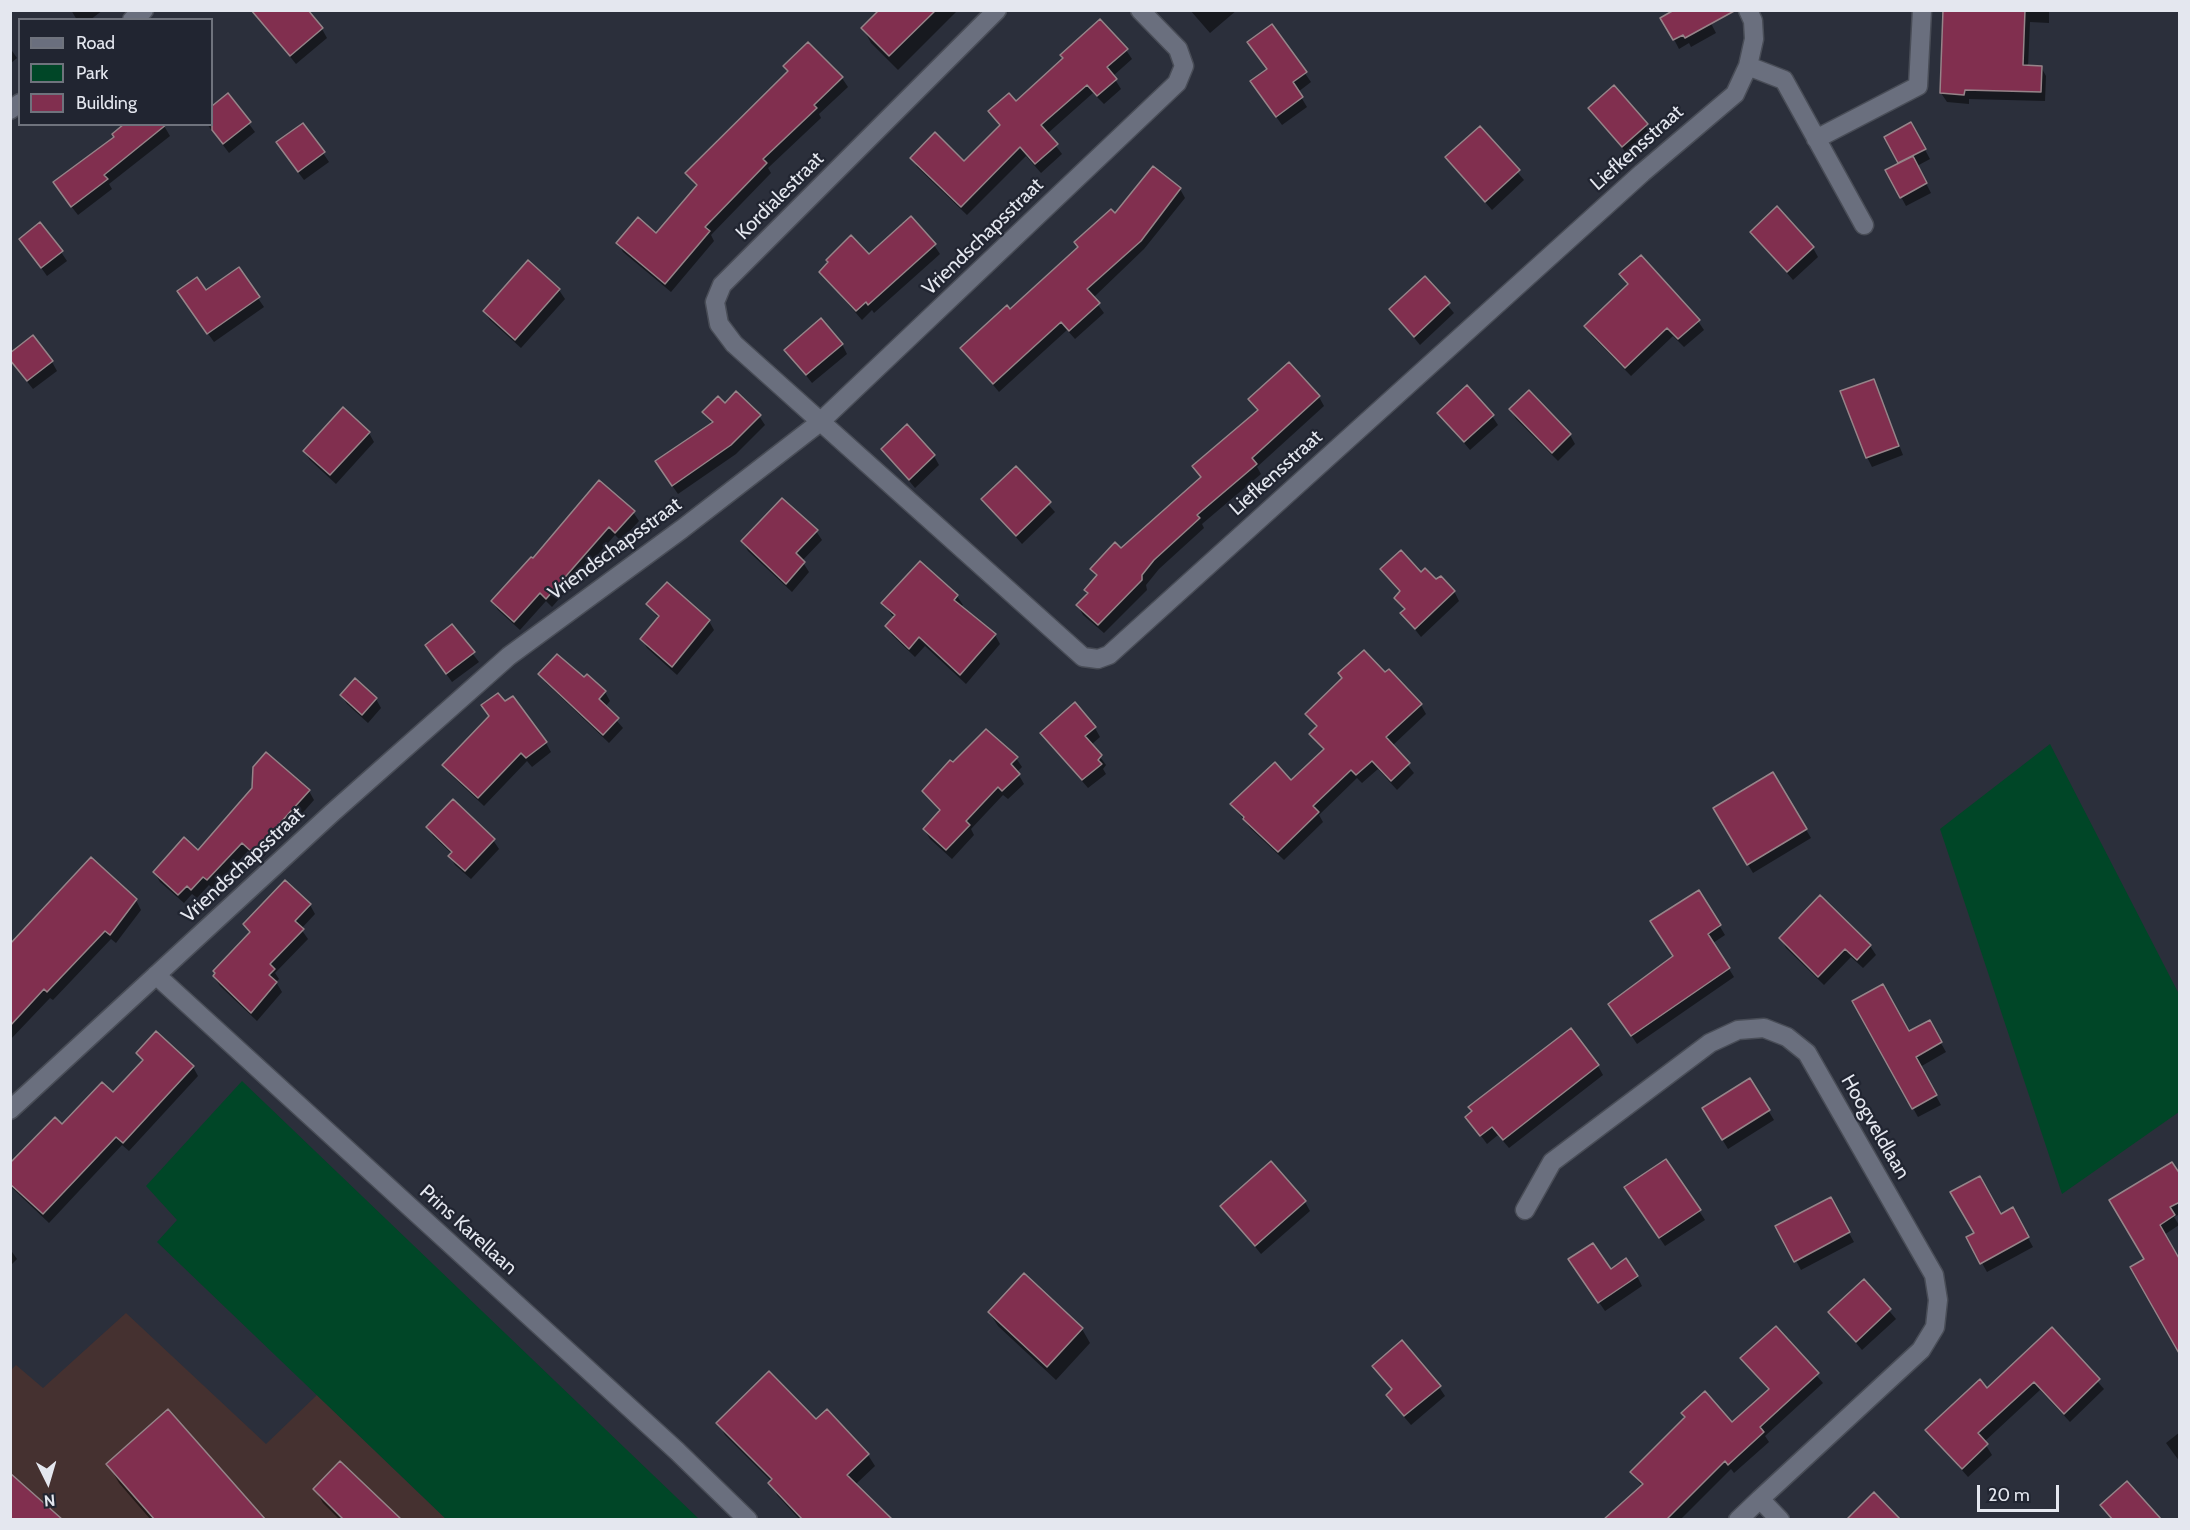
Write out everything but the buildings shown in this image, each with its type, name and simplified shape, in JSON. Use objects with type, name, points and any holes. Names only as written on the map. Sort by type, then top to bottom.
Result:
[{"type":"street","name":"Kordialestraat","points":[[819,423],[734,344],[719,324],[715,302],[722,285],[997,10]]},
{"type":"street","name":"Vriendschapsstraat","points":[[10,1110],[332,813],[509,656],[682,529],[819,423],[1177,83],[1184,66],[1178,48],[1140,10]]},
{"type":"street","name":"Liefkensstraat","points":[[819,423],[1083,657],[1098,659],[1109,655],[1642,172],[1735,94],[1748,66],[1754,39],[1753,21],[1748,10]]},
{"type":"street","points":[[1816,139],[1918,86],[1922,10]]},
{"type":"street","points":[[1748,66],[1784,80],[1864,225]]},
{"type":"street","name":"Prins Karellaan","points":[[156,975],[677,1451],[748,1520]]},
{"type":"street","name":"Hoogveldlaan","points":[[1525,1210],[1552,1162],[1710,1042],[1738,1030],[1764,1028],[1787,1037],[1807,1053],[1934,1275],[1938,1300],[1935,1327],[1921,1350],[1738,1520]]},
{"type":"street","points":[[1760,1499],[1780,1520]]},
{"type":"shaded area","points":[[126,1313],[266,1444],[317,1395],[446,1519],[11,1520],[11,1370],[16,1365],[43,1388]]},
{"type":"green space","points":[[2050,744],[2180,996],[2179,1112],[2062,1194],[1940,829]]},
{"type":"green space","points":[[242,1081],[699,1519],[446,1519],[157,1242],[177,1220],[146,1186]]}]
